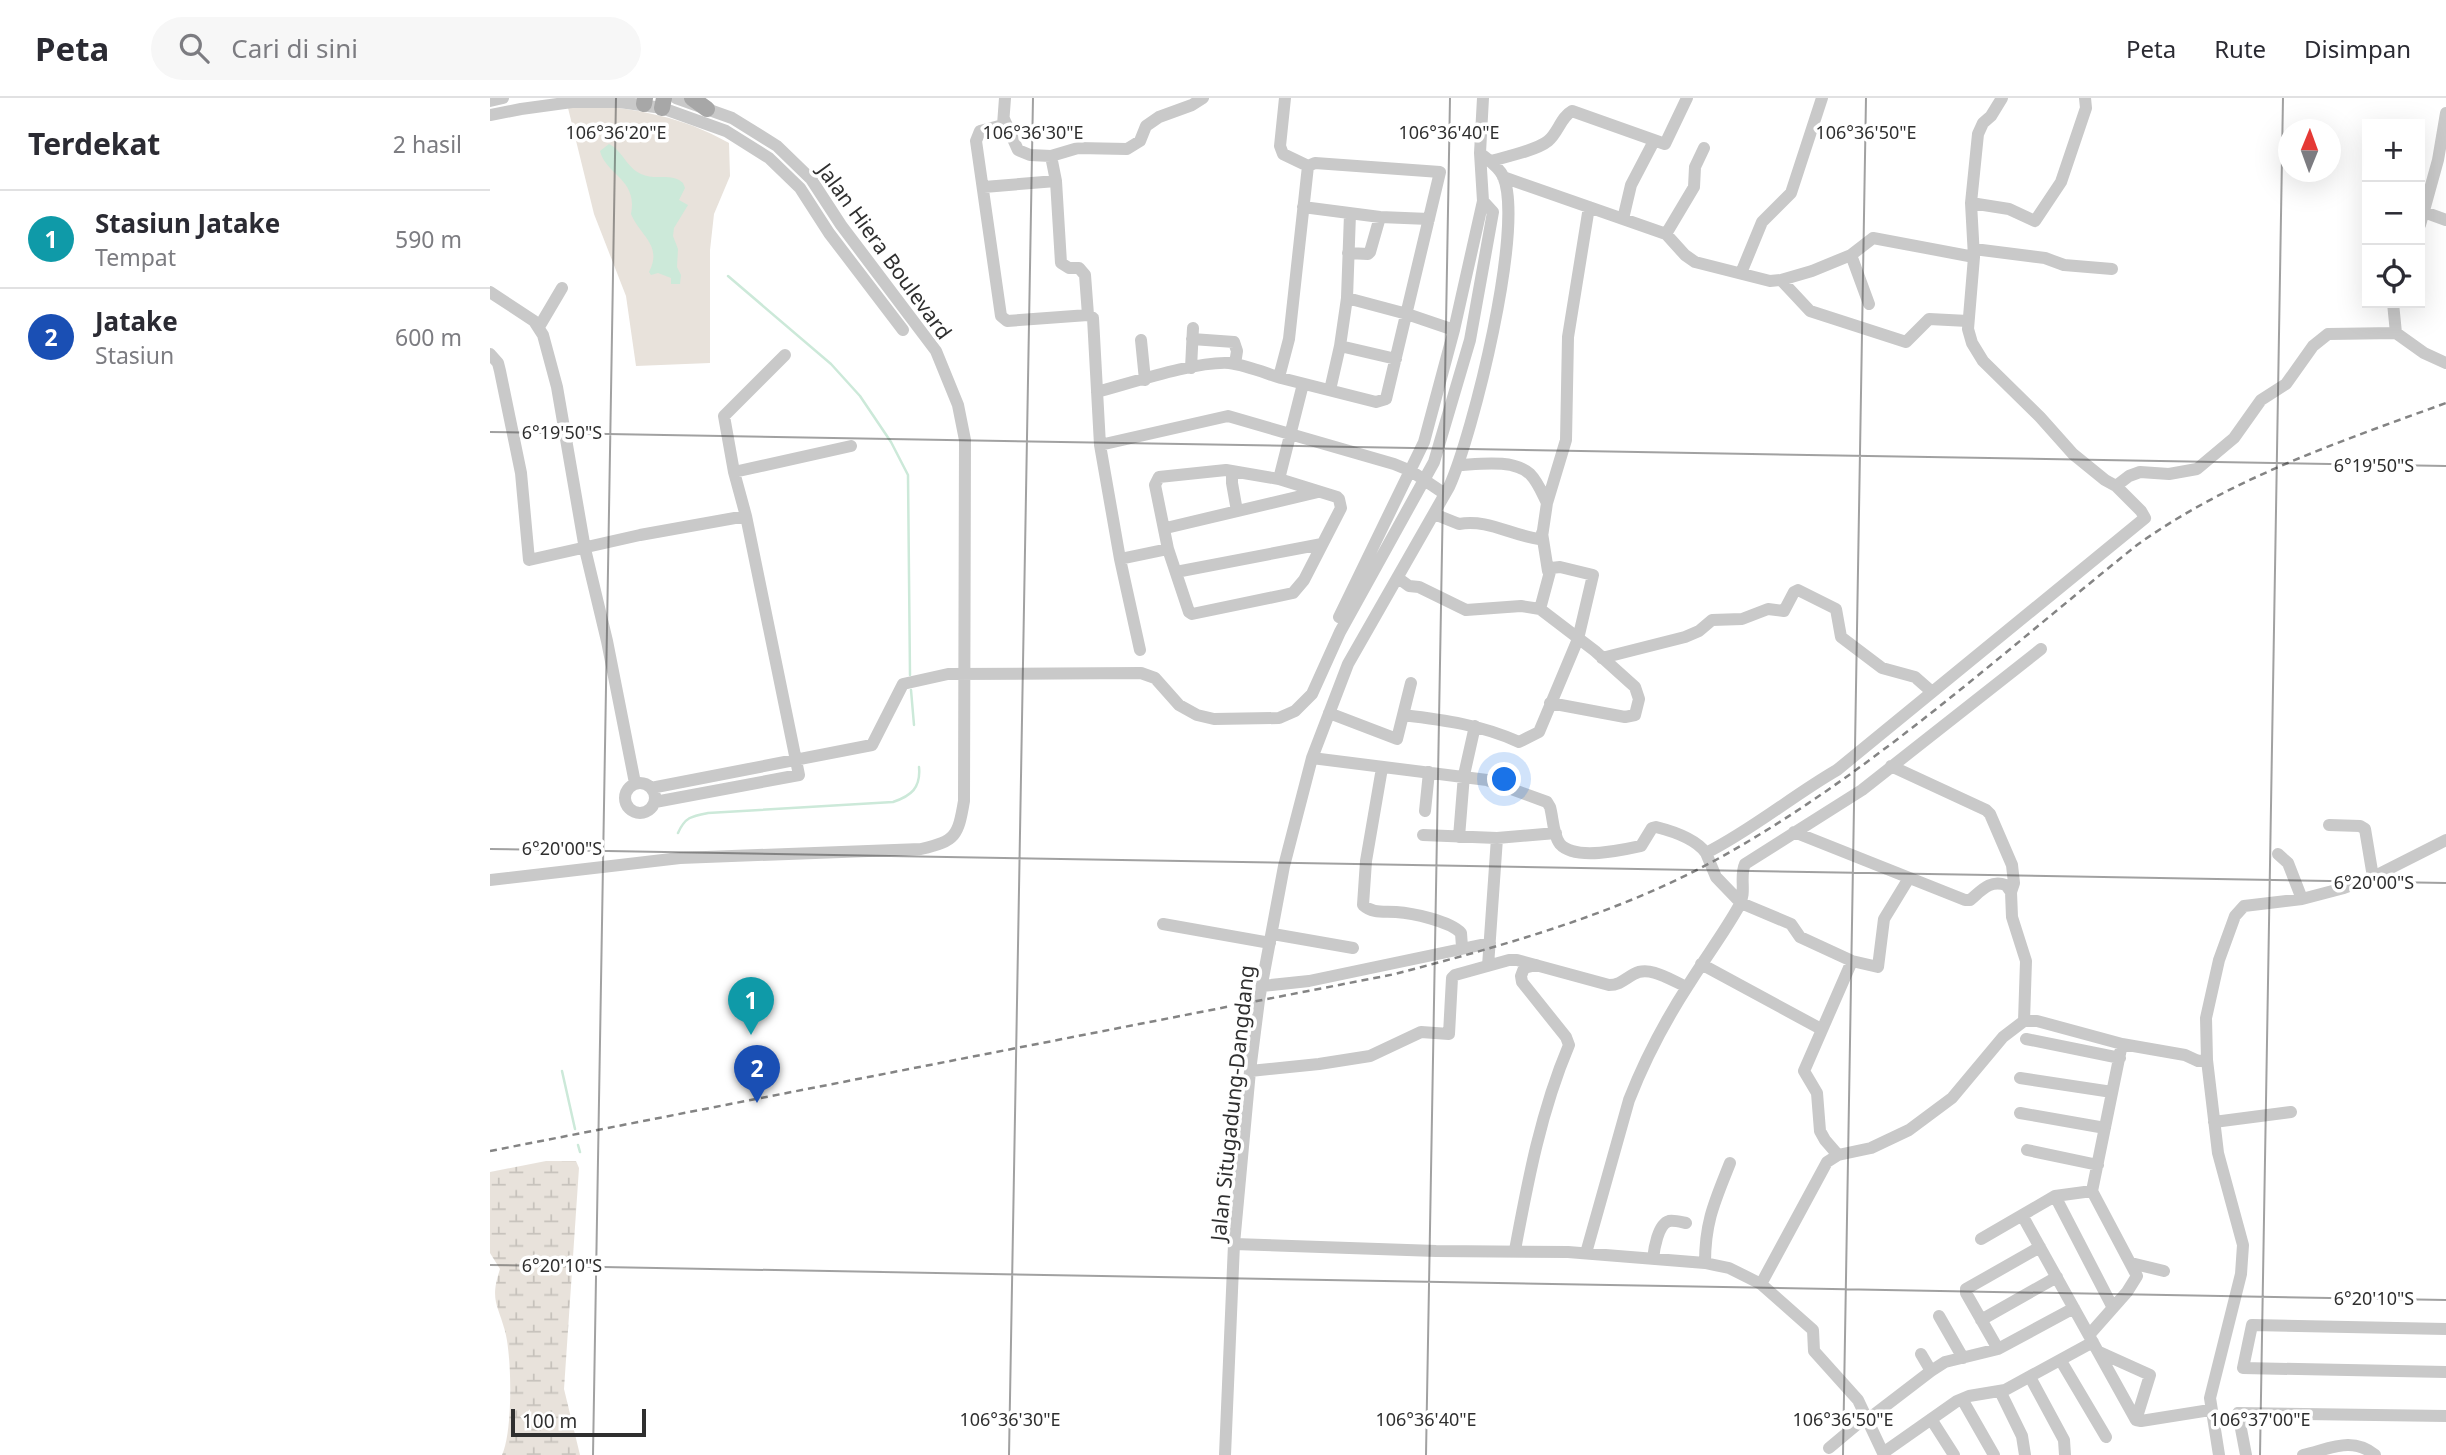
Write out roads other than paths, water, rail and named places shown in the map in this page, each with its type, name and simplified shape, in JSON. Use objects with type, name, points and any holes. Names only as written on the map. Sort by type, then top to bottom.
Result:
[{"type":"main road","points":[[692,98],[707,109]]},
{"type":"street","points":[[490,101],[503,98]]},
{"type":"street","name":"Jalan Hiera Boulevard","points":[[490,880],[680,858],[921,849],[946,843],[957,832],[964,801],[965,440],[958,405],[936,351],[841,225],[811,179],[777,146],[732,118],[676,98]]},
{"type":"street","points":[[1005,98],[1001,127],[980,131],[976,135],[1001,316],[1003,319],[1088,315],[1093,318],[1100,444],[1120,559],[1140,650]]},
{"type":"street","points":[[1004,119],[1018,150],[1030,155],[1051,156],[1078,148],[1127,149],[1140,141],[1146,126],[1159,117],[1192,106],[1203,98]]},
{"type":"street","points":[[1097,392],[1191,368],[1226,363],[1376,402],[1386,399],[1440,172],[1315,163],[1308,166],[1283,154],[1280,146],[1285,98]]},
{"type":"street","points":[[651,788],[872,744],[903,684],[948,674],[1141,673],[1155,678],[1179,705],[1197,715],[1214,719],[1279,718],[1295,711],[1312,694],[1340,632],[1426,481],[1439,449],[1469,340],[1486,208],[1483,98]]},
{"type":"street","points":[[1485,157],[1546,143],[1560,128],[1566,115],[1572,111],[1664,145],[1687,98]]},
{"type":"street","points":[[1741,273],[1762,222],[1791,192],[1822,98]]},
{"type":"street","points":[[1706,853],[1837,770],[2144,518],[2141,511],[2116,486],[2073,454],[1983,361],[1972,343],[1968,329],[1974,253],[1971,203],[1978,131],[2002,98]]},
{"type":"street","points":[[1971,203],[2009,209],[2035,221],[2061,182],[2086,108],[2085,98]]},
{"type":"street","name":"Jalan Hiera Boulevard","points":[[490,115],[572,103],[645,101],[663,103],[726,131],[769,158],[800,188],[829,233],[903,330]]},
{"type":"street","points":[[2425,208],[2438,160],[2446,113]]},
{"type":"street","points":[[1623,219],[1631,186],[1654,141]]},
{"type":"street","points":[[1666,234],[1694,187],[1695,167],[1704,148]]},
{"type":"street","points":[[1051,156],[1061,263],[1069,268],[1079,268],[1085,275],[1088,315]]},
{"type":"street","name":"Jalan Situgadung-Dangdang","points":[[1225,1455],[1234,1244],[1250,1071],[1284,866],[1312,758],[1349,664],[1459,465],[1495,317],[1505,262],[1508,214],[1503,177],[1485,157]]},
{"type":"street","points":[[1279,377],[1289,339],[1308,166]]},
{"type":"street","points":[[1503,177],[1666,234],[1695,262],[1770,281],[1812,271],[1851,255],[1873,238],[1974,253],[2045,258],[2064,265],[2112,269]]},
{"type":"street","points":[[984,187],[1055,181]]},
{"type":"street","points":[[1304,207],[1380,217],[1429,219]]},
{"type":"street","points":[[1434,514],[1459,524],[1482,522],[1541,538],[1547,503],[1566,439],[1568,337],[1588,207]]},
{"type":"street","points":[[1486,208],[1508,214]]},
{"type":"street","points":[[1339,617],[1424,442],[1486,208]]},
{"type":"street","points":[[2425,212],[2446,220]]},
{"type":"street","points":[[1330,390],[1347,298],[1350,214]]},
{"type":"street","points":[[1348,253],[1370,252],[1380,217]]},
{"type":"street","points":[[829,233],[841,225]]},
{"type":"street","points":[[1851,255],[1870,304]]},
{"type":"street","points":[[1781,280],[1810,311],[1906,342],[1929,319],[1968,321]]},
{"type":"street","points":[[540,327],[562,288]]},
{"type":"street","points":[[490,292],[540,327],[557,387],[585,549],[607,641],[635,783]]},
{"type":"street","points":[[1347,298],[1454,330]]},
{"type":"street","points":[[2394,308],[2396,333]]},
{"type":"street","points":[[1191,368],[1193,333],[1234,342],[1237,351],[1235,364]]},
{"type":"street","points":[[2116,486],[2140,472],[2169,474],[2197,469],[2234,438],[2262,400],[2286,384],[2313,346],[2328,334],[2396,333],[2424,353],[2446,363]]},
{"type":"street","points":[[1141,340],[1145,380]]},
{"type":"street","points":[[1340,346],[1396,359]]},
{"type":"street","points":[[490,354],[498,363],[517,452],[529,560],[640,535],[746,516]]},
{"type":"street","points":[[655,802],[799,775],[724,416],[785,355]]},
{"type":"street","points":[[1279,479],[1303,384]]},
{"type":"street","points":[[1100,444],[1219,416],[1237,418],[1394,464],[1411,471],[1445,494]]},
{"type":"street","points":[[734,472],[851,446]]},
{"type":"street","points":[[1459,465],[1492,464],[1528,472],[1536,481],[1547,503]]},
{"type":"street","points":[[1232,471],[1237,511]]},
{"type":"street","points":[[1232,471],[1279,479],[1336,496],[1341,503],[1304,580],[1293,593],[1197,614],[1189,612],[1168,549],[1166,528],[1155,485],[1159,477],[1232,471]]},
{"type":"street","points":[[1166,528],[1318,492]]},
{"type":"street","points":[[1539,609],[1548,571],[1542,533]]},
{"type":"street","points":[[1176,572],[1322,544]]},
{"type":"street","points":[[1120,559],[1168,549]]},
{"type":"street","points":[[1403,715],[1475,726],[1519,742],[1539,732],[1578,639],[1593,575],[1560,567],[1553,567],[1548,571]]},
{"type":"street","points":[[1398,578],[1409,586],[1419,587],[1466,611],[1521,606],[1539,609],[1635,687],[1639,699],[1635,715],[1625,718],[1550,703]]},
{"type":"street","points":[[1602,658],[1685,637],[1717,618],[1742,619],[1768,609],[1784,611],[1794,592],[1798,590],[1836,609],[1841,636],[1882,668],[1915,677],[1933,692]]},
{"type":"street","points":[[1586,1253],[1629,1100],[1649,1051],[1686,987],[1741,903],[1742,869],[1745,863],[1862,790],[2041,649]]},
{"type":"street","points":[[1329,713],[1396,739],[1411,683]]},
{"type":"street","points":[[1459,837],[1464,775],[1475,726]]},
{"type":"street","points":[[1312,758],[1487,780],[1547,802],[1559,843],[1567,849],[1608,854],[1641,846],[1652,828],[1656,827],[1682,836],[1702,847],[1716,877],[1741,903],[1791,924],[1800,937],[1852,961],[1878,967],[1884,919],[1909,878]]},
{"type":"street","points":[[1891,766],[1986,810],[2012,866],[2013,925],[2026,961],[2024,1021]]},
{"type":"street","points":[[1382,768],[1366,861],[1363,905],[1371,911],[1404,913],[1449,925],[1461,933],[1462,947]]},
{"type":"street","points":[[1425,811],[1429,772]]},
{"type":"street","points":[[635,783],[643,783],[655,794],[651,809],[644,813],[636,813],[628,808],[625,800],[625,793],[635,783]]},
{"type":"street","points":[[2329,825],[2360,826],[2365,829],[2373,877]]},
{"type":"street","points":[[1794,832],[1965,900],[1970,900],[1992,883],[2006,886],[2011,892]]},
{"type":"street","points":[[1423,835],[1497,838],[1556,833]]},
{"type":"street","points":[[1488,966],[1497,838]]},
{"type":"street","points":[[2219,1455],[2210,1410],[2212,1381],[2241,1274],[2243,1254],[2241,1231],[2220,1164],[2207,1060],[2206,1018],[2219,960],[2235,916],[2244,906],[2302,899],[2344,888],[2373,877],[2446,840]]},
{"type":"street","points":[[2278,854],[2288,863],[2302,899]]},
{"type":"street","points":[[1163,924],[1353,948]]},
{"type":"street","points":[[1262,986],[1309,981],[1490,943]]},
{"type":"street","points":[[1250,1071],[1370,1056],[1421,1032],[1449,1034],[1452,978],[1514,959],[1613,986],[1634,973],[1650,971],[1686,987]]},
{"type":"street","points":[[1838,1154],[1820,1131],[1818,1093],[1804,1071],[1852,961]]},
{"type":"street","points":[[1701,964],[1821,1029]]},
{"type":"street","points":[[1515,1250],[1544,1114],[1569,1045],[1566,1037],[1522,982],[1524,968],[1536,965]]},
{"type":"street","points":[[1760,1284],[1827,1162],[1838,1154],[1871,1148],[1909,1130],[1952,1098],[1995,1046],[2018,1024],[2037,1021],[2122,1044],[2185,1055],[2196,1061],[2207,1060]]},
{"type":"street","points":[[2026,1039],[2120,1058]]},
{"type":"street","points":[[1234,1244],[1586,1253],[1705,1263],[1729,1268],[1760,1284],[1814,1330],[1814,1351],[1858,1400],[1880,1453],[1962,1399],[2000,1391],[2094,1343],[2113,1308],[2135,1281],[2137,1276],[2131,1262],[2092,1191],[2122,1044]]},
{"type":"street","points":[[2020,1077],[2112,1091]]},
{"type":"street","points":[[2214,1122],[2291,1112]]},
{"type":"street","points":[[2020,1113],[2105,1128]]},
{"type":"street","points":[[2027,1150],[2098,1165]]},
{"type":"street","points":[[1705,1263],[1708,1222],[1730,1163]]},
{"type":"street","points":[[1981,1239],[2055,1196],[2092,1191]]},
{"type":"street","points":[[2055,1196],[2113,1308]]},
{"type":"street","points":[[2022,1215],[2136,1420]]},
{"type":"street","points":[[1653,1259],[1661,1227],[1665,1222],[1671,1220],[1686,1223]]},
{"type":"street","points":[[1998,1349],[1965,1293],[1966,1289],[2040,1247]]},
{"type":"street","points":[[2131,1262],[2164,1271]]},
{"type":"street","points":[[1981,1320],[2057,1277]]},
{"type":"street","points":[[1829,1448],[1945,1362],[1998,1349],[2074,1308]]},
{"type":"street","points":[[1938,1315],[1963,1357]]},
{"type":"street","points":[[2446,1329],[2252,1325],[2243,1368],[2446,1372]]},
{"type":"street","points":[[2094,1343],[2150,1375],[2136,1420]]},
{"type":"street","points":[[1921,1354],[1931,1371]]},
{"type":"street","points":[[2061,1361],[2106,1437]]},
{"type":"street","points":[[2030,1377],[2064,1440],[2064,1455]]},
{"type":"street","points":[[2000,1391],[2022,1436],[2025,1455]]},
{"type":"street","points":[[1962,1399],[1994,1455]]},
{"type":"street","points":[[2136,1420],[2210,1410]]},
{"type":"street","points":[[2246,1455],[2238,1413],[2446,1416]]},
{"type":"street","points":[[1931,1419],[1952,1454]]},
{"type":"street","points":[[2303,1455],[2353,1443],[2363,1446],[2375,1455]]},
{"type":"waterway","points":[[728,276],[831,364],[860,396],[891,442],[908,475],[910,675]]},
{"type":"waterway","points":[[911,690],[914,725]]},
{"type":"waterway","points":[[678,833],[690,818],[708,813],[893,802],[914,790],[919,767]]},
{"type":"waterway","points":[[562,1071],[575,1129]]},
{"type":"waterway","points":[[578,1145],[580,1152]]},
{"type":"railway","points":[[490,1151],[1395,974],[1521,939],[1604,911],[1723,856],[1832,787],[1936,709],[2137,545],[2173,521],[2210,500],[2287,464],[2446,403]]},
{"type":"place","name":"Stasiun Jatake","points":[[751,1035]]},
{"type":"place","name":"Jatake","points":[[757,1103]]}]
